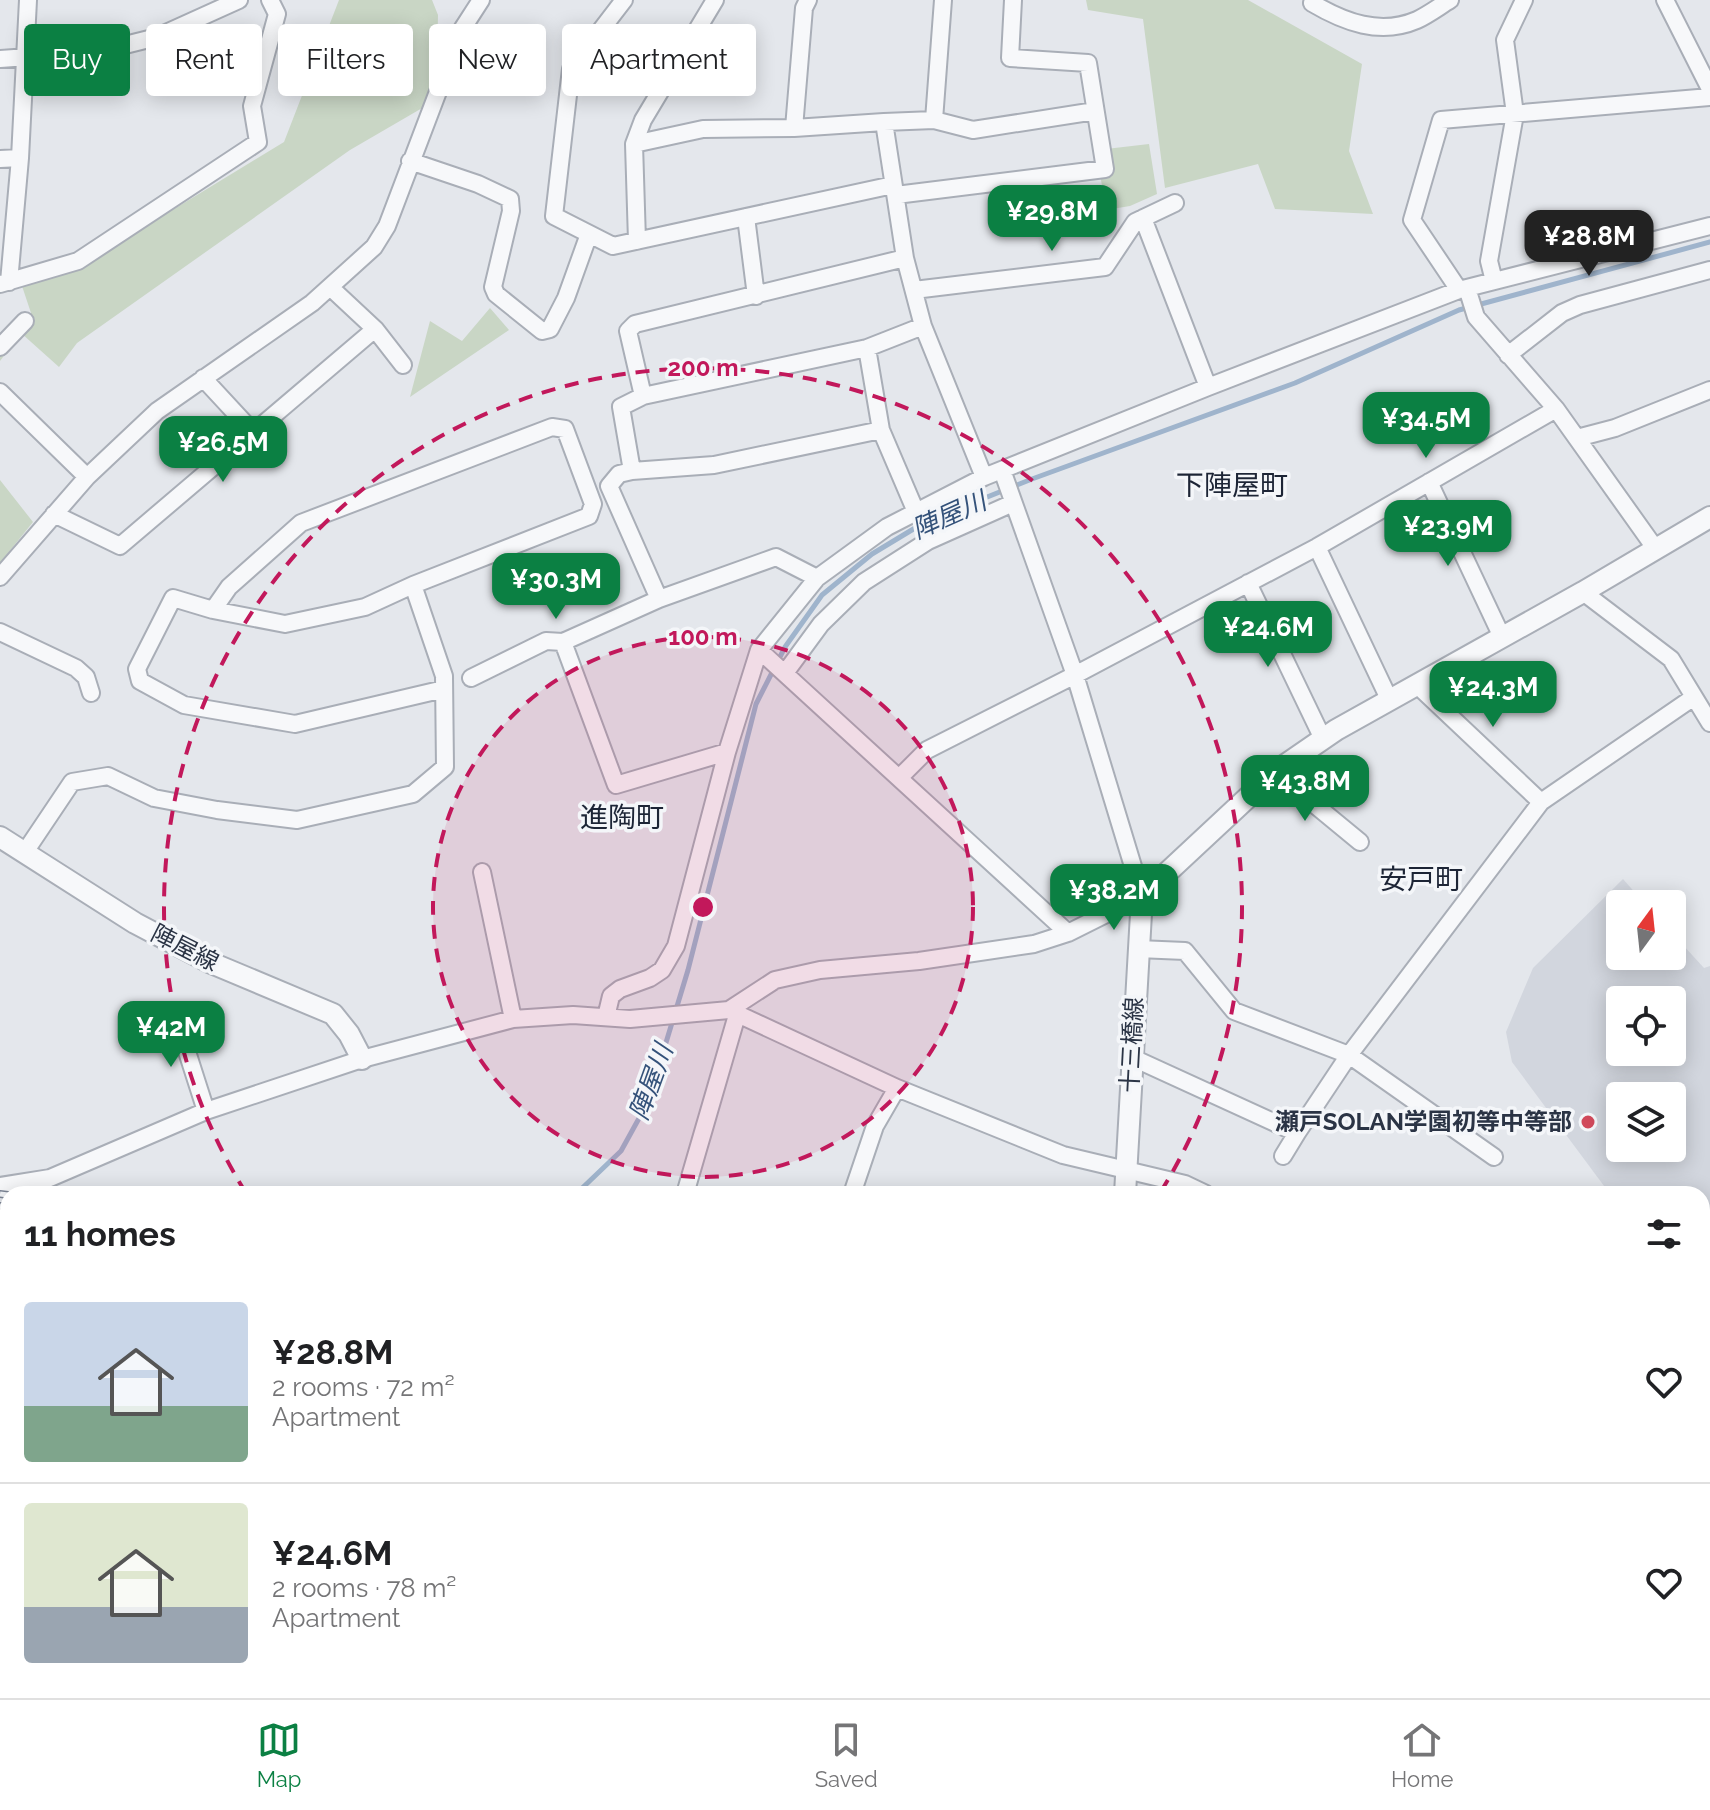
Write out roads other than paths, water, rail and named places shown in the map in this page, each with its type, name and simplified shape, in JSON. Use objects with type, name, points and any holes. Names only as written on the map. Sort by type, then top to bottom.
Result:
[{"type":"street","points":[[26,24],[28,0]]},
{"type":"street","points":[[130,44],[157,37],[239,0]]},
{"type":"street","points":[[0,59],[24,57],[20,158],[8,221],[4,283],[78,261],[258,142],[252,106],[277,14],[270,0]]},
{"type":"street","points":[[0,577],[87,477],[157,411],[312,303],[374,247],[387,226],[461,31],[481,0]]},
{"type":"street","points":[[624,0],[571,69],[554,216],[613,246],[746,217],[895,190],[1105,169],[1088,63],[1010,58],[1013,0]]},
{"type":"street","points":[[637,241],[634,144],[643,120],[715,0]]},
{"type":"street","points":[[794,128],[804,8],[808,0]]},
{"type":"street","points":[[934,120],[943,0]]},
{"type":"street","points":[[1312,3],[1343,21],[1376,27],[1416,21],[1450,0]]},
{"type":"street","points":[[1494,281],[1489,261],[1515,114],[1505,40],[1524,0]]},
{"type":"street","points":[[1665,0],[1710,89]]},
{"type":"street","points":[[1655,548],[1556,409],[1474,313],[1465,291],[1412,220],[1441,120],[1710,97]]},
{"type":"street","points":[[634,144],[703,129],[794,128],[934,120],[973,130],[1095,111]]},
{"type":"street","points":[[884,122],[905,258],[923,326],[984,477]]},
{"type":"street","points":[[0,159],[20,158]]},
{"type":"street","points":[[410,161],[478,184],[510,199],[511,211],[493,287],[496,294],[542,331],[550,329],[566,298],[589,234]]},
{"type":"street","points":[[914,290],[1105,267],[1135,222],[1175,203]]},
{"type":"street","points":[[746,217],[756,296]]},
{"type":"street","points":[[1143,218],[1208,387]]},
{"type":"street","points":[[606,1017],[611,996],[662,970],[676,946],[727,752],[762,653],[817,578],[887,527],[984,477],[1004,475],[1208,387],[1465,291],[1710,226]]},
{"type":"street","points":[[643,396],[628,331],[635,324],[905,258]]},
{"type":"street","points":[[1508,355],[1562,313],[1580,305],[1710,270]]},
{"type":"street","points":[[330,287],[375,329],[403,365]]},
{"type":"street","points":[[0,347],[25,321]]},
{"type":"street","points":[[632,471],[621,407],[643,396],[867,348],[923,326]]},
{"type":"street","points":[[54,514],[120,546],[375,329]]},
{"type":"street","points":[[867,348],[881,430],[916,512]]},
{"type":"street","points":[[203,378],[253,432]]},
{"type":"street","points":[[1577,438],[1615,428],[1710,390]]},
{"type":"street","points":[[0,392],[87,477]]},
{"type":"street","points":[[900,777],[927,750],[1317,547],[1556,409]]},
{"type":"street","points":[[213,610],[229,587],[301,523],[552,427],[565,429],[593,504],[589,516],[365,607],[285,624],[213,610],[173,598],[137,669],[140,681],[184,705],[295,724],[444,689]]},
{"type":"street","points":[[659,599],[609,486],[619,474],[714,465],[881,430]]},
{"type":"street","points":[[1004,475],[1075,675],[1142,896]]},
{"type":"street","points":[[1429,482],[1502,637]]},
{"type":"street","points":[[783,671],[821,624],[864,582],[928,541],[1013,501]]},
{"type":"street","points":[[687,1186],[733,1013],[775,980],[805,973],[1020,946],[1068,933],[1142,896],[1275,772],[1323,739],[1710,517]]},
{"type":"street","points":[[1317,547],[1390,701]]},
{"type":"street","points":[[471,678],[546,641],[563,642],[659,599],[776,557],[817,578]]},
{"type":"street","points":[[1248,583],[1323,739]]},
{"type":"street","points":[[25,852],[72,782],[108,776],[154,798],[297,820],[413,794],[445,767],[444,676],[413,585]]},
{"type":"street","points":[[1583,592],[1671,659],[1710,723]]},
{"type":"street","points":[[0,632],[76,668],[86,677],[91,693]]},
{"type":"street","points":[[563,642],[616,785],[727,752]]},
{"type":"street","points":[[762,653],[1068,933]]},
{"type":"street","points":[[1417,685],[1541,802]]},
{"type":"street","points":[[1283,1156],[1349,1055],[1541,802],[1694,697]]},
{"type":"street","points":[[1275,772],[1360,842]]},
{"type":"street","name":"陣屋線","points":[[0,837],[160,936],[209,962],[333,1014],[349,1034],[362,1059]]},
{"type":"street","points":[[482,872],[513,1019]]},
{"type":"street","name":"十三橋線","points":[[1126,1186],[1142,896]]},
{"type":"street","points":[[1138,949],[1185,951],[1234,1011],[1349,1055],[1494,1157]]},
{"type":"street","points":[[0,1186],[50,1178],[206,1111],[362,1059],[513,1019],[573,1015],[630,1019],[688,1012],[733,1013],[897,1088],[1063,1155],[1189,1186]]},
{"type":"street","points":[[175,1014],[206,1111]]},
{"type":"street","points":[[1131,1057],[1297,1133]]},
{"type":"street","points":[[855,1186],[875,1126],[897,1088]]},
{"type":"waterway","name":"陣屋川","points":[[584,1186],[621,1151],[648,1102],[688,970],[756,704],[785,647],[822,595],[872,554],[925,522],[1032,479],[1295,383],[1459,310],[1710,242]]},
{"type":"place","name":"瀬戸SOLAN学園初等中等部","points":[[1588,1122]]},
{"type":"district","name":"下陣屋町","points":[[1232,485]]},
{"type":"district","name":"進陶町","points":[[622,817]]},
{"type":"district","name":"安戸町","points":[[1421,879]]}]
